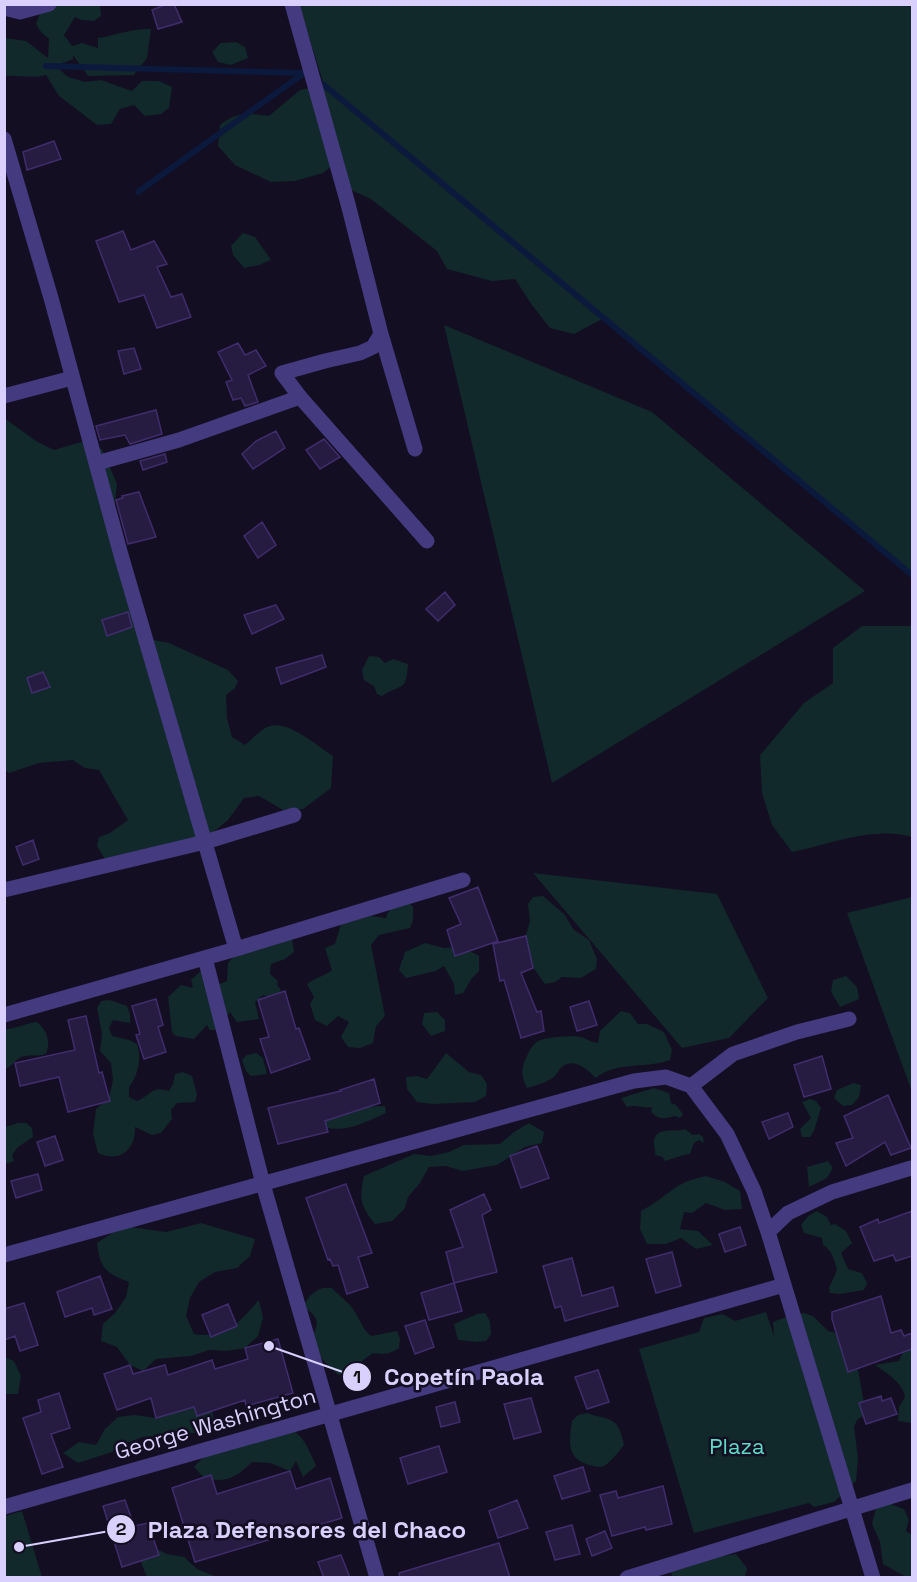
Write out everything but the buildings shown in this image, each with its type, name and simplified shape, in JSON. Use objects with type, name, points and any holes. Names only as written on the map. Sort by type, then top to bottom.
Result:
[{"type":"street","points":[[4,8],[20,12],[49,4]]},
{"type":"street","points":[[292,4],[348,204],[381,334],[415,449]]},
{"type":"street","points":[[4,139],[51,298],[121,555],[236,949]]},
{"type":"street","points":[[381,334],[373,346],[360,353],[282,373],[300,397],[427,541]]},
{"type":"street","points":[[4,396],[72,378]]},
{"type":"street","points":[[97,463],[178,440],[300,397]]},
{"type":"street","points":[[4,890],[205,842],[294,815]]},
{"type":"street","points":[[4,1015],[236,949],[463,880]]},
{"type":"street","points":[[205,958],[263,1184],[377,1578]]},
{"type":"street","points":[[691,1086],[733,1054],[797,1032],[849,1019]]},
{"type":"street","points":[[4,1255],[634,1081],[666,1077],[691,1086],[727,1134],[754,1191],[873,1578]]},
{"type":"street","points":[[768,1232],[788,1213],[832,1192],[911,1167]]},
{"type":"street","name":"George Washington","points":[[4,1507],[784,1285]]},
{"type":"street","points":[[627,1578],[912,1490]]},
{"type":"green space","points":[[43,5],[100,5],[101,16],[94,21],[75,17],[64,35],[72,46],[82,43],[98,48],[98,38],[151,29],[147,58],[134,75],[88,76],[73,55],[73,59],[56,66],[68,77],[85,82],[101,80],[132,91],[142,81],[159,81],[172,87],[169,108],[161,114],[145,116],[134,105],[120,109],[111,124],[97,125],[59,96],[46,75],[5,76],[5,38],[26,41],[48,58],[49,39],[36,24]]},
{"type":"green space","points":[[299,5],[912,5],[912,575],[604,318],[574,334],[550,328],[515,279],[492,281],[447,269],[437,251],[371,199],[351,190],[338,161],[323,173],[295,181],[271,182],[235,165],[218,146],[220,125],[243,114],[269,116],[300,90],[324,85]]},
{"type":"green space","points":[[236,42],[245,47],[248,58],[231,65],[218,62],[212,52],[221,43]]},
{"type":"green space","points":[[243,233],[255,237],[271,260],[244,268],[233,255],[231,246]]},
{"type":"green space","points":[[444,325],[652,412],[865,591],[552,783]]},
{"type":"green space","points":[[4,418],[36,441],[54,450],[81,442],[102,449],[117,484],[115,556],[153,640],[169,643],[228,670],[238,681],[235,688],[226,695],[227,718],[232,737],[245,745],[267,727],[284,726],[302,734],[333,756],[331,788],[303,809],[283,810],[259,796],[244,798],[228,820],[211,834],[105,859],[97,846],[99,837],[110,833],[128,820],[99,770],[85,768],[73,760],[39,763],[9,773],[5,770]]},
{"type":"green space","points":[[862,626],[912,626],[912,837],[897,834],[867,835],[792,852],[772,825],[762,793],[760,755],[804,703],[833,683],[833,648]]},
{"type":"green space","points":[[369,656],[379,657],[385,663],[393,659],[408,664],[406,679],[402,686],[382,696],[377,694],[374,686],[364,680],[362,670]]},
{"type":"green space","points":[[533,873],[717,894],[768,998],[729,1038],[682,1048]]},
{"type":"green space","points":[[543,896],[564,914],[574,930],[589,940],[597,959],[596,969],[581,978],[562,977],[555,982],[545,984],[530,963],[525,938],[530,921],[528,904],[533,897]]},
{"type":"green space","points":[[912,897],[912,1092],[847,913]]},
{"type":"green space","points":[[409,903],[413,907],[413,920],[410,928],[379,935],[371,945],[385,1016],[376,1026],[373,1043],[360,1048],[348,1047],[341,1037],[349,1022],[338,1016],[327,1026],[315,1020],[310,1004],[314,997],[307,984],[332,970],[325,948],[335,944],[341,924],[371,916],[386,918],[387,914],[398,905]]},
{"type":"green space","points":[[292,938],[294,952],[285,959],[271,964],[270,974],[278,981],[277,985],[281,990],[273,999],[263,995],[255,1002],[259,1019],[237,1022],[230,1012],[218,1030],[210,1030],[207,1025],[194,1039],[176,1036],[172,1032],[168,997],[181,985],[193,988],[191,980],[201,971],[220,984],[227,981],[228,963],[234,956]]},
{"type":"green space","points":[[425,943],[444,948],[462,947],[479,956],[479,971],[463,993],[455,995],[454,984],[444,966],[436,971],[406,978],[399,970],[405,952]]},
{"type":"green space","points":[[846,976],[857,987],[859,999],[840,1007],[831,992],[833,980]]},
{"type":"green space","points":[[110,1000],[127,1006],[130,1014],[130,1023],[113,1020],[109,1028],[112,1036],[137,1044],[138,1049],[138,1067],[129,1087],[129,1097],[137,1101],[155,1090],[169,1091],[175,1074],[183,1072],[192,1076],[197,1094],[195,1102],[177,1103],[171,1110],[172,1119],[161,1133],[152,1135],[135,1127],[133,1142],[125,1152],[106,1156],[98,1153],[93,1134],[96,1109],[109,1098],[113,1080],[111,1063],[100,1051],[102,1034],[97,1008],[101,1001]]},
{"type":"green space","points":[[621,1011],[630,1013],[638,1024],[647,1024],[664,1032],[672,1050],[670,1060],[613,1069],[596,1078],[581,1066],[572,1063],[562,1067],[551,1079],[527,1088],[523,1068],[536,1042],[547,1038],[572,1036],[598,1043],[600,1031]]},
{"type":"green space","points":[[437,1012],[445,1020],[445,1031],[431,1036],[422,1024],[424,1013]]},
{"type":"green space","points":[[37,1022],[47,1037],[46,1054],[21,1057],[5,1069],[5,1029]]},
{"type":"green space","points":[[256,1053],[263,1058],[267,1074],[251,1076],[246,1071],[242,1060],[247,1055]]},
{"type":"green space","points":[[446,1053],[469,1072],[481,1075],[487,1084],[486,1096],[475,1102],[433,1104],[417,1102],[407,1089],[406,1077],[417,1076],[427,1079]]},
{"type":"green space","points":[[853,1083],[861,1085],[859,1097],[852,1105],[843,1106],[834,1098],[837,1090]]},
{"type":"green space","points":[[654,1088],[669,1093],[671,1103],[676,1105],[683,1114],[680,1118],[657,1117],[651,1112],[652,1107],[627,1107],[621,1098]]},
{"type":"green space","points":[[328,1099],[361,1107],[385,1106],[386,1113],[347,1128],[322,1127]]},
{"type":"green space","points":[[810,1099],[816,1101],[821,1108],[814,1131],[810,1137],[802,1137],[800,1129],[811,1118],[802,1102]]},
{"type":"green space","points":[[26,1123],[32,1128],[33,1137],[18,1147],[12,1155],[14,1161],[5,1164],[5,1127]]},
{"type":"green space","points":[[529,1123],[544,1132],[542,1143],[525,1147],[497,1165],[462,1171],[446,1166],[429,1167],[420,1183],[408,1197],[405,1208],[392,1221],[375,1224],[366,1212],[361,1196],[364,1176],[414,1154],[431,1156],[449,1152],[464,1145],[500,1144]]},
{"type":"green space","points":[[685,1129],[693,1135],[699,1134],[703,1137],[704,1143],[699,1140],[694,1143],[690,1154],[664,1161],[663,1157],[655,1155],[654,1140],[659,1133]]},
{"type":"green space","points":[[828,1161],[833,1168],[827,1178],[809,1187],[807,1167]]},
{"type":"green space","points":[[706,1176],[725,1182],[740,1191],[742,1209],[725,1210],[706,1203],[692,1213],[684,1212],[680,1229],[698,1231],[713,1245],[696,1249],[681,1238],[666,1244],[647,1244],[640,1229],[641,1211],[678,1186]]},
{"type":"green space","points":[[817,1211],[827,1217],[831,1225],[835,1224],[846,1231],[852,1243],[841,1253],[848,1269],[862,1273],[867,1283],[864,1290],[840,1294],[830,1293],[829,1288],[837,1270],[832,1256],[823,1245],[822,1238],[804,1233],[801,1225],[808,1216]]},
{"type":"green space","points":[[201,1223],[255,1239],[250,1256],[237,1268],[215,1272],[199,1282],[190,1298],[186,1316],[194,1334],[224,1332],[238,1322],[259,1300],[263,1318],[258,1336],[245,1348],[226,1351],[209,1350],[191,1356],[156,1359],[143,1371],[130,1365],[117,1347],[101,1341],[103,1324],[116,1312],[126,1297],[129,1282],[114,1276],[105,1268],[97,1243],[112,1233],[130,1227],[166,1232]]},
{"type":"green space","points":[[323,1288],[332,1288],[347,1303],[371,1336],[397,1331],[400,1339],[399,1348],[387,1354],[373,1353],[350,1371],[339,1375],[336,1373],[315,1348],[313,1340],[317,1322],[311,1312],[303,1307],[311,1295]]},
{"type":"green space","name":"Plaza","points":[[766,1312],[774,1336],[773,1322],[804,1313],[813,1316],[828,1331],[852,1337],[866,1414],[857,1420],[854,1427],[858,1458],[856,1481],[834,1502],[814,1507],[809,1503],[694,1533],[639,1349],[699,1332],[704,1318],[723,1314],[735,1321]]},
{"type":"green space","points":[[485,1313],[490,1321],[491,1334],[486,1341],[458,1340],[454,1324]]},
{"type":"green space","points":[[912,1346],[912,1423],[898,1421],[899,1407],[905,1397],[904,1392],[894,1379],[875,1365],[899,1361],[904,1350]]},
{"type":"green space","points":[[4,1357],[14,1361],[21,1376],[18,1394],[5,1394]]},
{"type":"green space","points":[[196,1407],[212,1410],[215,1427],[198,1433],[143,1437],[126,1443],[112,1452],[78,1463],[63,1453],[79,1442],[96,1445],[105,1429],[118,1417],[135,1415],[156,1418]]},
{"type":"green space","points":[[587,1413],[612,1420],[622,1435],[624,1445],[604,1466],[596,1467],[582,1462],[576,1458],[571,1448],[572,1421],[578,1415]]},
{"type":"green space","points":[[266,1424],[286,1427],[299,1435],[308,1447],[316,1466],[303,1477],[296,1461],[290,1471],[270,1463],[252,1462],[231,1478],[220,1480],[205,1479],[194,1467],[209,1454],[252,1429]]},
{"type":"green space","points":[[888,1503],[904,1509],[909,1520],[906,1531],[912,1535],[912,1577],[906,1577],[883,1564],[880,1542],[872,1524],[877,1504]]},
{"type":"green space","points":[[22,1511],[42,1577],[5,1577],[5,1516]]},
{"type":"green space","points":[[152,1547],[167,1554],[184,1557],[197,1569],[217,1577],[147,1577],[140,1560]]},
{"type":"green space","points":[[736,1554],[747,1568],[745,1577],[673,1577],[670,1572],[718,1557]]},
{"type":"waterway","points":[[46,66],[304,73]]},
{"type":"waterway","points":[[138,192],[304,73]]},
{"type":"waterway","points":[[324,85],[912,575]]},
{"type":"place","name":"Copetín Paola","points":[[269,1346]]},
{"type":"place","name":"Plaza Defensores del Chaco","points":[[19,1547]]}]
